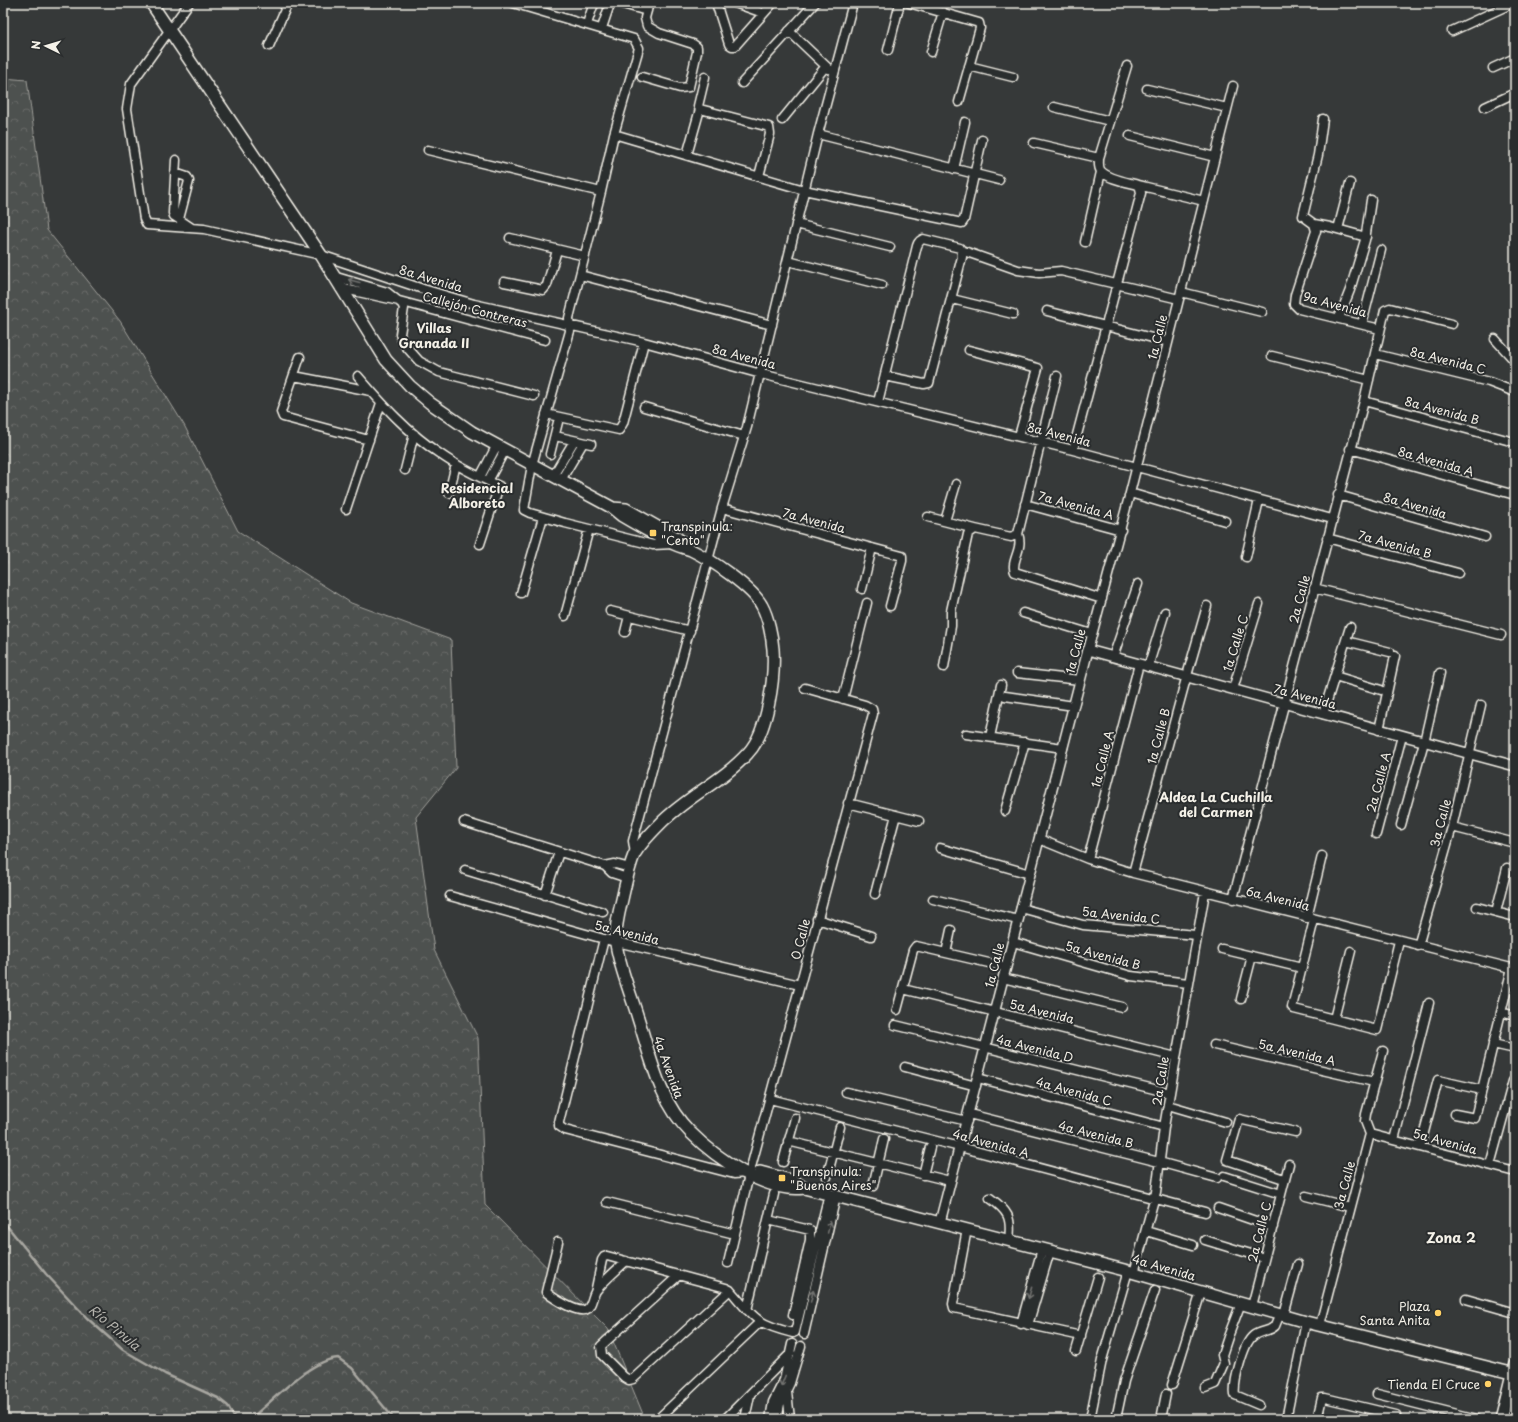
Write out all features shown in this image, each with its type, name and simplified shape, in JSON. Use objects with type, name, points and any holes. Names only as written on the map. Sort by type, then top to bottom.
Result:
[{"type":"main road","points":[[151,3],[170,29],[321,255],[340,288],[386,360],[410,386],[448,416],[501,448],[612,507],[622,516],[674,544],[691,550]]},
{"type":"main road","points":[[612,507],[626,509],[677,538],[691,550],[747,587],[763,606],[773,647],[774,673],[770,702],[761,730],[751,751],[738,764],[671,812],[651,832],[635,854],[620,909],[616,942]]},
{"type":"main road","name":"4a Avenida","points":[[616,942],[657,1079],[667,1104],[682,1124],[702,1143],[724,1160],[747,1172],[779,1186],[797,1189],[804,1188],[940,1222],[1131,1272],[1306,1322],[1514,1371]]},
{"type":"main road","points":[[1501,1419],[1514,1371]]},
{"type":"street","points":[[170,29],[188,3]]},
{"type":"street","points":[[269,46],[288,3]]},
{"type":"street","points":[[513,3],[602,28],[634,39],[639,48],[614,134],[569,318],[570,331],[532,465],[524,507],[527,512],[542,517],[653,545],[674,544]]},
{"type":"street","points":[[587,24],[593,6],[596,3]]},
{"type":"street","points":[[602,28],[609,7],[605,3]]},
{"type":"street","points":[[619,3],[648,7],[645,18],[647,26],[652,30],[693,44],[698,52],[689,87],[680,88],[642,77]]},
{"type":"street","points":[[716,3],[729,44],[732,46],[735,46],[773,3]]},
{"type":"street","points":[[736,3],[763,13]]},
{"type":"street","points":[[742,83],[814,3]]},
{"type":"street","points":[[635,854],[633,841],[722,508],[761,374],[804,190],[853,3]]},
{"type":"street","points":[[888,50],[900,3]]},
{"type":"street","points":[[909,3],[979,23],[980,28],[959,102]]},
{"type":"street","points":[[1452,31],[1513,3]]},
{"type":"street","points":[[931,52],[943,12]]},
{"type":"street","name":"8a Avenida","points":[[170,29],[131,84],[128,95],[127,110],[144,219],[147,225],[204,229],[321,255],[423,289],[474,304],[570,324],[644,342],[761,374],[1019,436],[1332,519]]},
{"type":"street","points":[[789,31],[826,66],[834,71]]},
{"type":"street","points":[[1493,68],[1515,58]]},
{"type":"street","points":[[782,120],[826,66]]},
{"type":"street","points":[[969,66],[1013,77]]},
{"type":"street","points":[[1127,66],[1099,158],[1098,167],[1101,172],[1138,185],[1204,201]]},
{"type":"street","points":[[687,155],[700,109],[698,106],[705,77]]},
{"type":"street","name":"1a Calle","points":[[940,1222],[1092,634],[1137,468],[1233,86]]},
{"type":"street","points":[[1147,88],[1227,108]]},
{"type":"street","points":[[1485,107],[1515,93]]},
{"type":"street","points":[[1054,107],[1110,121]]},
{"type":"street","points":[[700,109],[769,126],[770,134],[759,176]]},
{"type":"street","points":[[1323,119],[1318,155],[1304,216],[1314,224],[1366,237]]},
{"type":"street","points":[[954,169],[965,122]]},
{"type":"street","points":[[614,134],[804,190],[962,223],[964,220],[982,140]]},
{"type":"street","points":[[818,134],[999,180]]},
{"type":"street","points":[[1130,136],[1215,157]]},
{"type":"street","points":[[1034,143],[1099,158]]},
{"type":"street","points":[[428,150],[601,192]]},
{"type":"street","points":[[176,160],[172,205],[174,216],[192,228]]},
{"type":"street","points":[[1085,242],[1101,172]]},
{"type":"street","points":[[175,173],[187,177],[189,181],[179,219]]},
{"type":"street","points":[[1338,229],[1350,183]]},
{"type":"street","points":[[1073,450],[1140,201],[1140,188],[1138,185]]},
{"type":"street","points":[[1339,318],[1358,266],[1366,237],[1370,200]]},
{"type":"street","points":[[796,224],[890,247]]},
{"type":"street","name":"9a Avenida","points":[[1314,224],[1316,231],[1314,240],[1295,295],[1294,304],[1297,308],[1380,329]]},
{"type":"street","points":[[510,238],[585,256]]},
{"type":"street","points":[[878,402],[918,242],[923,240],[957,247],[961,250],[1018,270],[1039,273],[1061,271],[1118,284],[1262,312]]},
{"type":"street","points":[[504,282],[543,290],[547,285],[557,250]]},
{"type":"street","points":[[885,376],[924,384],[929,383],[952,299],[962,257],[961,250]]},
{"type":"street","points":[[1362,324],[1382,250]]},
{"type":"street","points":[[788,261],[882,285]]},
{"type":"street","points":[[580,275],[772,325]]},
{"type":"street","name":"Callejón Contreras","points":[[333,276],[387,292],[399,301]]},
{"type":"street","name":"Callejón Contreras","points":[[340,288],[399,301],[545,340]]},
{"type":"street","points":[[952,299],[1013,314]]},
{"type":"street","points":[[399,301],[404,308],[400,334],[403,343],[419,361],[439,372],[534,396]]},
{"type":"street","name":"2a Calle","points":[[1233,899],[1350,449],[1364,401],[1385,310],[1390,308],[1452,324]]},
{"type":"street","points":[[1047,311],[1168,342]]},
{"type":"street","points":[[1495,339],[1515,361]]},
{"type":"street","points":[[546,414],[619,430],[623,423],[644,342]]},
{"type":"street","points":[[969,350],[1038,368],[1019,436]]},
{"type":"street","name":"8a Avenida C","points":[[1375,354],[1489,382],[1515,392]]},
{"type":"street","points":[[1272,356],[1369,380]]},
{"type":"street","points":[[300,357],[281,412],[283,418],[369,440]]},
{"type":"street","points":[[294,376],[371,391]]},
{"type":"street","points":[[358,376],[381,403],[414,434],[456,464],[499,486],[480,544]]},
{"type":"street","points":[[1057,376],[1018,534],[1020,546],[1014,568],[1015,572],[1102,599]]},
{"type":"street","name":"8a Avenida B","points":[[1364,401],[1514,442]]},
{"type":"street","points":[[346,509],[381,403]]},
{"type":"street","points":[[644,407],[744,436]]},
{"type":"street","points":[[550,454],[558,422]]},
{"type":"street","points":[[405,470],[414,434]]},
{"type":"street","points":[[555,436],[587,444],[557,478]]},
{"type":"street","points":[[557,478],[574,440]]},
{"type":"street","points":[[480,477],[501,448]]},
{"type":"street","points":[[488,481],[501,448]]},
{"type":"street","name":"8a Avenida A","points":[[1350,449],[1515,495]]},
{"type":"street","points":[[449,493],[456,464]]},
{"type":"street","points":[[945,521],[956,484]]},
{"type":"street","points":[[1130,493],[1225,521]]},
{"type":"street","name":"8a Avenida","points":[[1338,495],[1485,537]]},
{"type":"street","points":[[1246,556],[1259,500]]},
{"type":"street","name":"7a Avenida A","points":[[1025,504],[1121,530]]},
{"type":"street","name":"7a Avenida","points":[[722,508],[902,556],[890,606]]},
{"type":"street","points":[[521,593],[542,517]]},
{"type":"street","points":[[928,517],[1011,537],[1018,534]]},
{"type":"street","points":[[566,616],[589,529]]},
{"type":"street","points":[[944,667],[951,626],[951,611],[968,534],[975,529]]},
{"type":"street","name":"7a Avenida B","points":[[1327,538],[1458,573]]},
{"type":"street","points":[[862,589],[872,548]]},
{"type":"street","points":[[1113,657],[1138,584]]},
{"type":"street","points":[[1314,588],[1501,635]]},
{"type":"street","points":[[805,688],[843,698],[867,603]]},
{"type":"street","name":"1a Calle C","points":[[1233,690],[1259,604]]},
{"type":"street","name":"1a Calle B","points":[[1134,873],[1186,678],[1208,606]]},
{"type":"street","points":[[610,611],[690,632]]},
{"type":"street","name":"1a Calle A","points":[[1088,859],[1143,665],[1165,612]]},
{"type":"street","points":[[1024,613],[1092,634]]},
{"type":"street","points":[[625,632],[629,616]]},
{"type":"street","points":[[1323,714],[1350,628]]},
{"type":"street","points":[[1346,641],[1392,654],[1379,730]]},
{"type":"street","name":"7a Avenida","points":[[1088,650],[1186,678],[1515,766]]},
{"type":"street","points":[[1401,825],[1424,742],[1440,672]]},
{"type":"street","points":[[1017,673],[1080,680]]},
{"type":"street","points":[[1335,676],[1381,690]]},
{"type":"street","points":[[990,737],[1002,685]]},
{"type":"street","points":[[1005,696],[1074,706]]},
{"type":"street","name":"0 Calle","points":[[728,1263],[747,1172],[770,1099],[873,714],[870,707],[843,698]]},
{"type":"street","name":"3a Calle","points":[[1418,946],[1452,827],[1481,705]]},
{"type":"street","points":[[966,734],[1063,748]]},
{"type":"street","name":"2a Calle A","points":[[1376,834],[1402,736]]},
{"type":"street","points":[[1005,811],[1025,742]]},
{"type":"street","points":[[848,803],[918,821]]},
{"type":"street","points":[[875,894],[896,815]]},
{"type":"street","points":[[464,822],[605,866],[612,873],[629,873]]},
{"type":"street","points":[[1452,827],[1515,843]]},
{"type":"street","name":"6a Avenida","points":[[1039,839],[1088,859],[1134,873],[1310,919],[1514,969]]},
{"type":"street","points":[[940,848],[1030,874]]},
{"type":"street","points":[[545,895],[559,852]]},
{"type":"street","points":[[1322,856],[1302,968],[1292,1008],[1377,1030],[1399,941]]},
{"type":"street","points":[[1496,912],[1507,868]]},
{"type":"street","points":[[465,870],[603,912]]},
{"type":"street","name":"2a Calle","points":[[1090,1419],[1102,1360],[1146,1231],[1155,1199],[1164,1127],[1196,936],[1205,892]]},
{"type":"street","name":"5a Avenida","points":[[450,896],[604,939],[800,986]]},
{"type":"street","points":[[933,899],[1018,920]]},
{"type":"street","points":[[1477,907],[1515,917]]},
{"type":"street","name":"5a Avenida C","points":[[1021,908],[1083,925],[1196,936]]},
{"type":"street","points":[[817,919],[871,936]]},
{"type":"street","points":[[946,953],[952,930]]},
{"type":"street","name":"4a Avenida","points":[[604,939],[559,1122],[560,1126],[565,1130],[618,1145],[734,1174],[747,1172]]},
{"type":"street","name":"5a Avenida B","points":[[1012,942],[1131,976],[1188,983]]},
{"type":"street","points":[[897,1010],[914,947],[919,946],[1006,967]]},
{"type":"street","points":[[1222,949],[1302,968]]},
{"type":"street","points":[[1334,1019],[1351,951]]},
{"type":"street","points":[[1241,999],[1252,956]]},
{"type":"street","points":[[1455,1114],[1475,1119],[1501,1012],[1514,969]]},
{"type":"street","points":[[1003,978],[1122,1007]]},
{"type":"street","name":"5a Avenida","points":[[903,989],[1176,1057]]},
{"type":"street","points":[[1394,1140],[1429,1003]]},
{"type":"street","points":[[1501,1012],[1515,1016]]},
{"type":"street","name":"4a Avenida D","points":[[895,1025],[1170,1093]]},
{"type":"street","points":[[1493,1044],[1515,1049]]},
{"type":"street","name":"5a Avenida A","points":[[1214,1045],[1374,1082]]},
{"type":"street","name":"3a Calle","points":[[1320,1325],[1370,1134],[1365,1121],[1383,1051]]},
{"type":"street","name":"4a Avenida C","points":[[905,1067],[977,1082],[1164,1127]]},
{"type":"street","points":[[1420,1147],[1438,1080],[1482,1090]]},
{"type":"street","points":[[1490,1165],[1513,1081]]},
{"type":"street","name":"4a Avenida B","points":[[846,1092],[968,1118],[1159,1162],[1221,1177],[1280,1194]]},
{"type":"street","name":"4a Avenida A","points":[[770,1099],[960,1147],[1204,1212]]},
{"type":"street","points":[[1168,1105],[1226,1122]]},
{"type":"street","points":[[783,1162],[794,1118]]},
{"type":"street","points":[[1284,1179],[1227,1160],[1239,1120],[1295,1132]]},
{"type":"street","points":[[827,1177],[840,1126]]},
{"type":"street","name":"5a Avenida","points":[[1370,1134],[1515,1172]]},
{"type":"street","points":[[872,1186],[884,1139]]},
{"type":"street","points":[[788,1141],[950,1181]]},
{"type":"street","points":[[923,1175],[930,1147]]},
{"type":"street","name":"2a Calle C","points":[[1205,1388],[1216,1384],[1224,1363],[1223,1352],[1247,1305],[1264,1258],[1289,1164]]},
{"type":"street","points":[[747,1310],[774,1194]]},
{"type":"street","points":[[777,1419],[780,1404],[787,1392],[801,1346],[805,1340],[804,1334],[832,1195]]},
{"type":"street","points":[[770,1419],[773,1402],[784,1380],[791,1353],[792,1337],[832,1195]]},
{"type":"street","points":[[1306,1196],[1350,1207]]},
{"type":"street","points":[[990,1198],[1002,1207],[1008,1217],[1011,1227],[1009,1240]]},
{"type":"street","points":[[607,1202],[735,1234]]},
{"type":"street","points":[[1218,1208],[1272,1227]]},
{"type":"street","points":[[768,1220],[810,1230],[810,1240],[793,1315]]},
{"type":"street","points":[[967,1229],[953,1304],[954,1308],[1081,1336]]},
{"type":"street","points":[[1146,1231],[1193,1245]]},
{"type":"street","points":[[1205,1240],[1264,1258]]},
{"type":"street","points":[[558,1242],[546,1286],[546,1292],[557,1301],[581,1310],[586,1310],[589,1307],[595,1293],[604,1257],[607,1256],[730,1290],[747,1310],[760,1322],[792,1337],[796,1346],[801,1346]]},
{"type":"street","points":[[1025,1324],[1046,1250]]},
{"type":"street","points":[[595,1293],[626,1261]]},
{"type":"street","points":[[1259,1405],[1235,1395],[1243,1351],[1251,1336],[1275,1326],[1282,1315],[1298,1264]]},
{"type":"street","points":[[678,1276],[601,1346],[602,1355],[627,1379],[633,1379],[730,1290]]},
{"type":"street","points":[[1076,1351],[1098,1277]]},
{"type":"street","points":[[1116,1419],[1124,1381],[1156,1290]]},
{"type":"street","points":[[1172,1385],[1201,1292]]},
{"type":"street","points":[[1466,1299],[1515,1313]]},
{"type":"street","points":[[658,1419],[760,1322]]},
{"type":"street","points":[[1286,1419],[1306,1322]]},
{"type":"street","points":[[792,1337],[804,1334]]},
{"type":"street","points":[[725,1419],[791,1353]]},
{"type":"street","points":[[787,1392],[790,1419]]},
{"type":"street","points":[[1161,1419],[1166,1394]]},
{"type":"street","points":[[1377,1394],[1477,1419]]},
{"type":"street","points":[[745,1419],[750,1395]]},
{"type":"street","points":[[1317,1419],[1322,1398],[1396,1417]]},
{"type":"green space","points":[[3,78],[27,80],[47,230],[120,321],[184,425],[238,531],[351,603],[451,640],[456,768],[416,817],[434,950],[478,1038],[485,1205],[608,1329],[645,1419],[3,1419]]},
{"type":"green space","points":[[1435,1412],[1453,1419],[1434,1419]]},
{"type":"waterway","name":"Río Pinula","points":[[3,1221],[46,1274],[87,1318],[123,1350],[165,1374],[218,1398],[228,1406],[235,1419]]},
{"type":"waterway","name":"Río Pinula","points":[[250,1419],[303,1373],[327,1360],[338,1358],[352,1368],[394,1419]]},
{"type":"place","name":"Transpinula: \"Cento\"","points":[[653,533]]},
{"type":"place","name":"Transpinula: \"Buenos Aires\"","points":[[782,1178]]},
{"type":"place","name":"Plaza Santa Anita","points":[[1438,1313]]},
{"type":"place","name":"Tienda El Cruce","points":[[1488,1384]]},
{"type":"district","name":"Villas Granada II","points":[[434,334]]},
{"type":"district","name":"Residencial Alboreto","points":[[477,494]]},
{"type":"district","name":"Aldea La Cuchilla del Carmen","points":[[1216,804]]},
{"type":"district","name":"Zona 2","points":[[1451,1237]]}]
